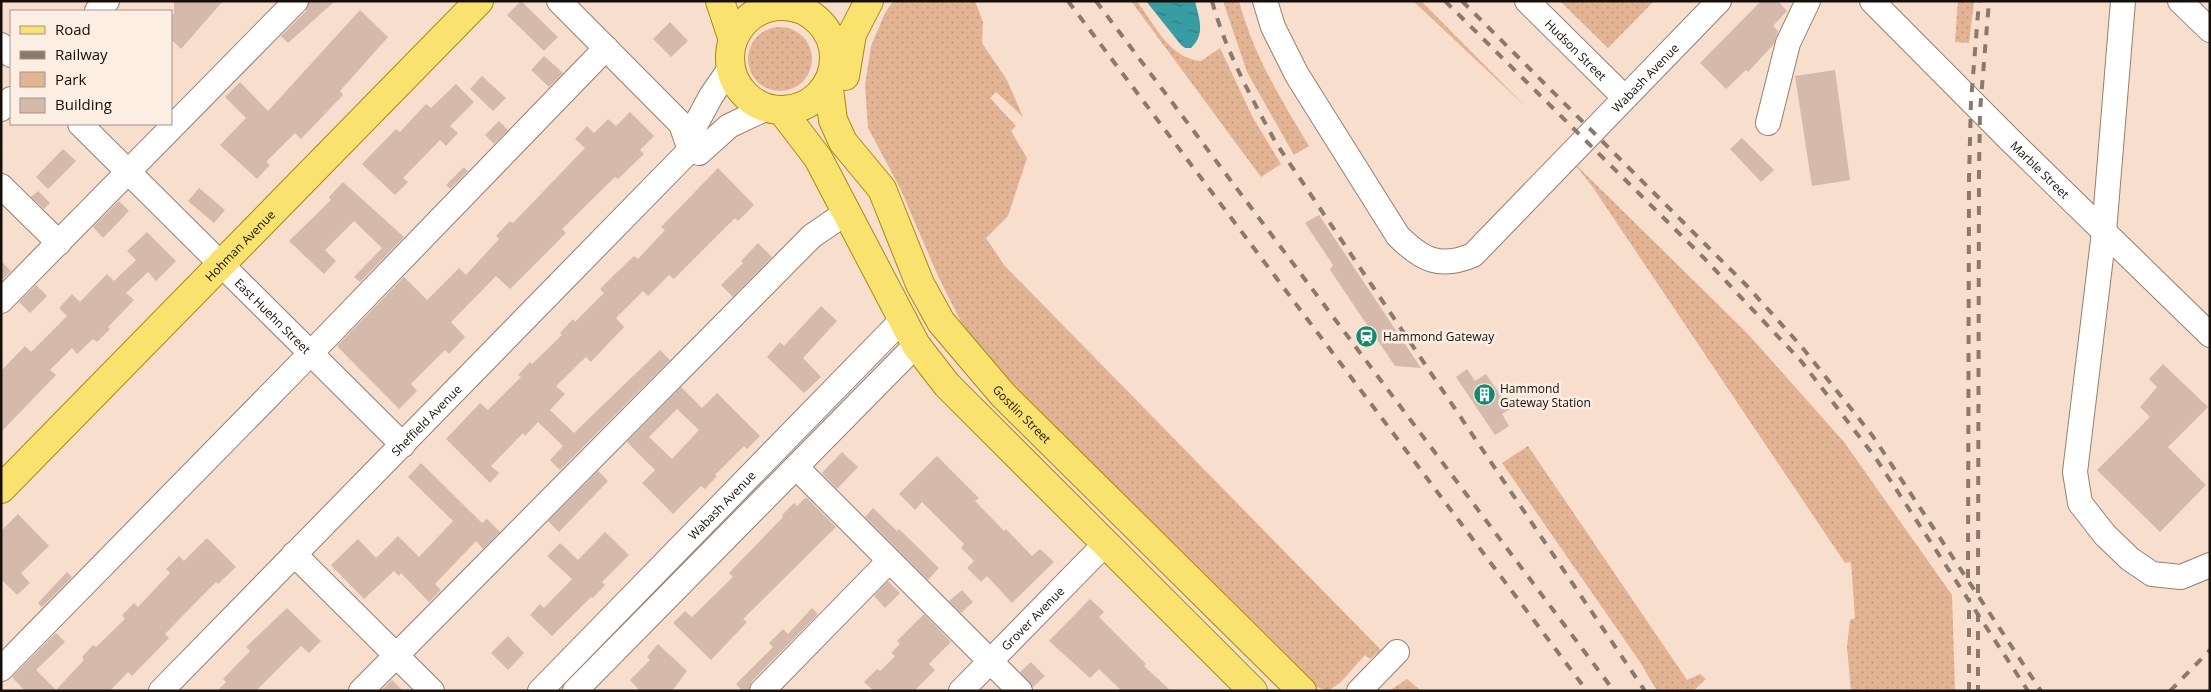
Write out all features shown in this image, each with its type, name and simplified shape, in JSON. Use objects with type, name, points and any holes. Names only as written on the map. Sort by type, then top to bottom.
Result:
[{"type":"main road","name":"Hohman Avenue","points":[[1,489],[479,1]]},
{"type":"main road","points":[[720,1],[733,40]]},
{"type":"main road","points":[[843,44],[831,39],[822,25],[810,15],[788,4],[754,14],[738,30],[733,40],[731,67],[735,81],[754,102],[774,110],[796,109],[810,103],[821,94],[828,82],[843,44],[869,1]]},
{"type":"main road","points":[[843,44],[845,101],[849,121],[872,163],[882,190]]},
{"type":"main road","name":"Gostlin Street","points":[[828,82],[833,120],[843,142],[882,190],[920,284],[941,322],[979,369],[1302,691]]},
{"type":"main road","points":[[774,110],[818,158],[916,345],[967,407],[1253,691]]},
{"type":"street","points":[[1,302],[296,1]]},
{"type":"street","points":[[559,1],[681,124],[690,150]]},
{"type":"street","name":"Wabash Avenue","points":[[1265,1],[1273,27],[1297,75],[1398,236],[1420,255],[1445,263],[1473,255],[1719,1]]},
{"type":"street","name":"Hudson Street","points":[[1527,1],[1624,97]]},
{"type":"street","points":[[1768,123],[1788,43],[1808,1]]},
{"type":"street","name":"Marble Street","points":[[1872,1],[2210,335]]},
{"type":"street","points":[[2124,1],[2104,232],[2076,472],[2080,503],[2106,535],[2130,559],[2152,574],[2181,578],[2210,566]]},
{"type":"street","points":[[2180,1],[2210,30]]},
{"type":"street","points":[[1,45],[10,54]]},
{"type":"street","points":[[1,669],[310,354],[606,48]]},
{"type":"street","points":[[690,150],[689,137],[711,96],[731,67]]},
{"type":"street","points":[[1,109],[10,100]]},
{"type":"street","name":"Sheffield Avenue","points":[[160,691],[690,150],[699,152],[729,126],[774,110]]},
{"type":"street","name":"East Huehn Street","points":[[81,125],[220,266],[403,445]]},
{"type":"street","points":[[1,186],[59,243]]},
{"type":"street","points":[[361,691],[812,236],[847,212]]},
{"type":"street","name":"Wabash Avenue","points":[[540,691],[902,320]]},
{"type":"street","points":[[575,691],[916,345]]},
{"type":"street","points":[[796,467],[1020,691]]},
{"type":"street","name":"Grover Avenue","points":[[961,691],[1105,544]]},
{"type":"street","points":[[294,554],[432,691]]},
{"type":"street","points":[[762,691],[889,560]]},
{"type":"street","points":[[1359,691],[1397,652]]},
{"type":"green space","points":[[893,1],[975,1],[983,22],[982,43],[1007,80],[1023,117],[996,92],[990,98],[1016,126],[1011,131],[1027,158],[1008,216],[986,238],[1004,265],[1381,650],[1370,659],[1365,655],[1340,683],[1328,691],[1311,685],[994,364],[961,322],[938,276],[900,188],[868,128],[865,85],[871,46],[885,13]]},
{"type":"green space","points":[[1131,1],[1137,1],[1164,39],[1180,54],[1190,59],[1201,61],[1220,48],[1253,118],[1281,164],[1261,177]]},
{"type":"green space","points":[[1223,1],[1239,1],[1260,58],[1278,94],[1309,146],[1294,155],[1247,72]]},
{"type":"green space","points":[[1413,1],[1421,1],[1525,106]]},
{"type":"green space","points":[[1560,1],[1654,1],[1608,48]]},
{"type":"green space","points":[[1958,1],[1974,1],[1969,43],[1955,42]]},
{"type":"green space","points":[[780,27],[792,29],[803,36],[810,47],[812,59],[810,71],[803,82],[792,89],[780,91],[768,89],[757,82],[750,71],[748,59],[750,47],[757,36],[768,29]]},
{"type":"green space","points":[[1574,163],[1748,334],[1844,442],[1952,595],[1955,691],[1851,691],[1847,647],[1850,620],[1855,618],[1851,562],[1845,563],[1592,186]]},
{"type":"green space","points":[[1528,446],[1687,680],[1700,674],[1706,679],[1693,691],[1657,691],[1640,662],[1502,463]]},
{"type":"green space","points":[[1407,679],[1421,691],[1389,691]]},
{"type":"water","points":[[1146,1],[1195,1],[1200,26],[1199,37],[1196,43],[1191,48],[1185,48],[1181,45]]},
{"type":"building","points":[[174,1],[223,1],[181,49],[172,40],[172,13],[174,15]]},
{"type":"building","points":[[309,1],[335,1],[288,43],[281,36],[306,11]]},
{"type":"building","points":[[521,1],[558,37],[544,51],[507,15]]},
{"type":"building","points":[[1761,1],[1778,1],[1787,11],[1773,26],[1778,31],[1774,44],[1748,72],[1746,70],[1726,89],[1700,63]]},
{"type":"building","points":[[360,10],[388,37],[340,91],[343,95],[301,139],[295,133],[266,162],[270,165],[257,179],[220,145],[246,118],[225,97],[240,82],[268,111]]},
{"type":"building","points":[[670,22],[688,41],[671,57],[653,39]]},
{"type":"building","points":[[544,56],[563,73],[549,87],[531,70]]},
{"type":"building","points":[[1835,70],[1850,180],[1812,186],[1795,76]]},
{"type":"building","points":[[482,76],[506,98],[493,111],[470,89]]},
{"type":"building","points":[[456,84],[474,102],[450,126],[458,133],[446,146],[440,140],[403,178],[408,182],[395,195],[362,164],[396,129],[400,132],[426,104],[431,108]]},
{"type":"building","points":[[630,112],[654,136],[640,150],[644,154],[618,179],[615,177],[562,229],[566,233],[510,289],[496,276],[451,322],[465,337],[449,354],[445,350],[411,384],[417,391],[399,409],[337,346],[404,277],[427,300],[459,268],[466,275],[499,239],[496,236],[510,221],[513,223],[585,148],[575,139],[587,126],[594,133],[608,119],[616,126]]},
{"type":"building","points":[[499,121],[508,130],[494,144],[485,135]]},
{"type":"building","points":[[1742,138],[1774,170],[1761,182],[1730,149]]},
{"type":"building","points":[[63,149],[76,161],[48,189],[36,177]]},
{"type":"building","points":[[464,167],[468,171],[450,189],[446,185]]},
{"type":"building","points":[[718,168],[754,205],[738,221],[735,218],[674,279],[669,275],[648,296],[643,291],[616,318],[624,327],[591,362],[586,357],[556,386],[565,394],[550,410],[574,433],[660,350],[670,360],[560,470],[550,460],[563,446],[538,422],[525,436],[523,433],[491,466],[499,473],[490,483],[446,439],[480,403],[488,410],[521,377],[518,375],[530,362],[532,364],[562,335],[560,333],[573,319],[575,322],[604,293],[600,289],[634,256],[638,259],[665,230],[661,227]]},
{"type":"building","points":[[343,182],[404,237],[360,282],[354,277],[382,248],[354,221],[325,250],[336,261],[324,274],[289,241],[331,200],[329,197]]},
{"type":"building","points":[[199,188],[225,210],[214,223],[188,201]]},
{"type":"building","points":[[38,191],[50,203],[44,209],[31,197]]},
{"type":"building","points":[[119,201],[129,211],[103,238],[93,227]]},
{"type":"building","points":[[1319,215],[1421,368],[1395,366],[1330,270],[1333,265],[1305,223]]},
{"type":"building","points":[[147,232],[176,261],[156,281],[148,272],[126,293],[134,300],[108,327],[110,329],[97,342],[93,339],[77,354],[72,348],[50,370],[56,375],[1,432],[1,371],[25,346],[31,352],[67,316],[59,308],[72,294],[80,302],[107,274],[114,281],[136,260],[127,251]]},
{"type":"building","points":[[758,243],[772,257],[733,297],[721,285],[743,263],[741,261]]},
{"type":"building","points":[[1,261],[11,271],[1,281]]},
{"type":"building","points":[[36,285],[47,296],[30,313],[19,302]]},
{"type":"building","points":[[821,306],[837,321],[803,358],[821,377],[804,393],[767,357],[780,342],[784,346]]},
{"type":"building","points":[[2163,364],[2208,407],[2168,447],[2206,485],[2160,532],[2097,470],[2150,417],[2140,407],[2157,387],[2149,379]]},
{"type":"building","name":"Hammond Gateway Station","points":[[1467,369],[1475,381],[1486,374],[1510,409],[1502,414],[1509,426],[1495,435],[1456,377]]},
{"type":"building","points":[[681,387],[702,408],[717,393],[760,436],[747,449],[744,446],[715,475],[717,476],[705,489],[701,486],[673,514],[642,483],[655,470],[627,442]],"holes":[[[677,409],[699,430],[672,459],[649,437]]]},
{"type":"building","points":[[842,452],[858,467],[837,489],[822,473]]},
{"type":"building","points":[[937,456],[979,498],[975,501],[1004,531],[1006,529],[1032,556],[1040,549],[1054,562],[1012,603],[987,576],[981,582],[967,568],[974,561],[961,548],[964,544],[922,502],[915,510],[899,494]]},
{"type":"building","points":[[421,463],[482,523],[487,519],[500,532],[483,549],[476,541],[435,584],[441,590],[429,602],[401,573],[399,576],[394,571],[364,599],[331,565],[358,539],[376,558],[398,536],[419,557],[453,521],[408,477]]},
{"type":"building","points":[[598,471],[608,481],[559,532],[548,521]]},
{"type":"building","points":[[806,497],[836,527],[743,619],[747,622],[711,660],[673,623],[685,611],[692,617],[733,577],[729,573],[783,517],[782,515],[794,503],[797,506]]},
{"type":"building","points":[[873,508],[897,531],[899,529],[939,568],[928,580],[865,517]]},
{"type":"building","points":[[18,514],[49,546],[21,573],[30,583],[17,595],[1,579],[1,531]]},
{"type":"building","points":[[605,532],[629,555],[602,582],[605,585],[593,598],[591,597],[552,636],[530,615],[540,604],[544,608],[572,579],[547,556],[560,543],[578,560]]},
{"type":"building","points":[[207,538],[236,567],[218,584],[216,582],[165,634],[169,638],[132,676],[128,672],[110,691],[25,691],[12,677],[56,633],[65,642],[36,670],[56,690],[84,660],[82,657],[93,645],[96,647],[125,619],[122,615],[134,603],[138,607],[170,573],[166,569],[179,556],[184,561]]},
{"type":"building","points":[[67,572],[72,577],[42,607],[38,603]]},
{"type":"building","points":[[888,581],[900,593],[885,608],[874,596]]},
{"type":"building","points":[[962,590],[973,602],[961,613],[949,601]]},
{"type":"building","points":[[1090,599],[1104,612],[1099,617],[1146,664],[1144,666],[1171,691],[1122,691],[1099,669],[1090,678],[1049,641]]},
{"type":"building","points":[[287,608],[321,641],[309,653],[301,646],[256,691],[217,691],[226,682],[223,679],[250,651],[246,647]]},
{"type":"building","points":[[812,608],[818,614],[752,681],[749,691],[742,691],[736,684],[773,647],[769,643],[783,629],[788,634]]},
{"type":"building","points":[[924,614],[951,642],[929,664],[935,670],[914,691],[874,691],[864,682],[877,669],[880,671],[895,656],[891,653],[900,644],[897,641]]},
{"type":"building","points":[[508,636],[524,653],[508,670],[491,653]]},
{"type":"building","points":[[658,644],[687,671],[672,691],[640,691],[630,680],[650,660],[647,657]]},
{"type":"building","points":[[1031,662],[1045,676],[1033,687],[1020,672]]},
{"type":"building","points":[[392,680],[403,691],[381,691]]},
{"type":"railway","points":[[1068,1],[1587,691]]},
{"type":"railway","points":[[1096,1],[1614,691]]},
{"type":"railway","points":[[1212,1],[1232,56],[1248,91],[1276,143],[1645,691]]},
{"type":"railway","points":[[1445,1],[1704,258],[1801,361],[1875,457],[2028,691]]},
{"type":"railway","points":[[1462,1],[1747,286],[1801,346],[1872,435],[2041,691]]},
{"type":"railway","points":[[1968,578],[1969,179],[1971,101],[1979,1]]},
{"type":"railway","points":[[1978,593],[1980,111],[1989,1]]},
{"type":"railway","points":[[1969,598],[1969,691]]},
{"type":"railway","points":[[1978,613],[1978,691]]},
{"type":"railway","points":[[2170,691],[2210,650]]},
{"type":"place","name":"Hammond Gateway","points":[[1367,336]]},
{"type":"place","name":"Hammond Gateway Station","points":[[1484,395]]}]
